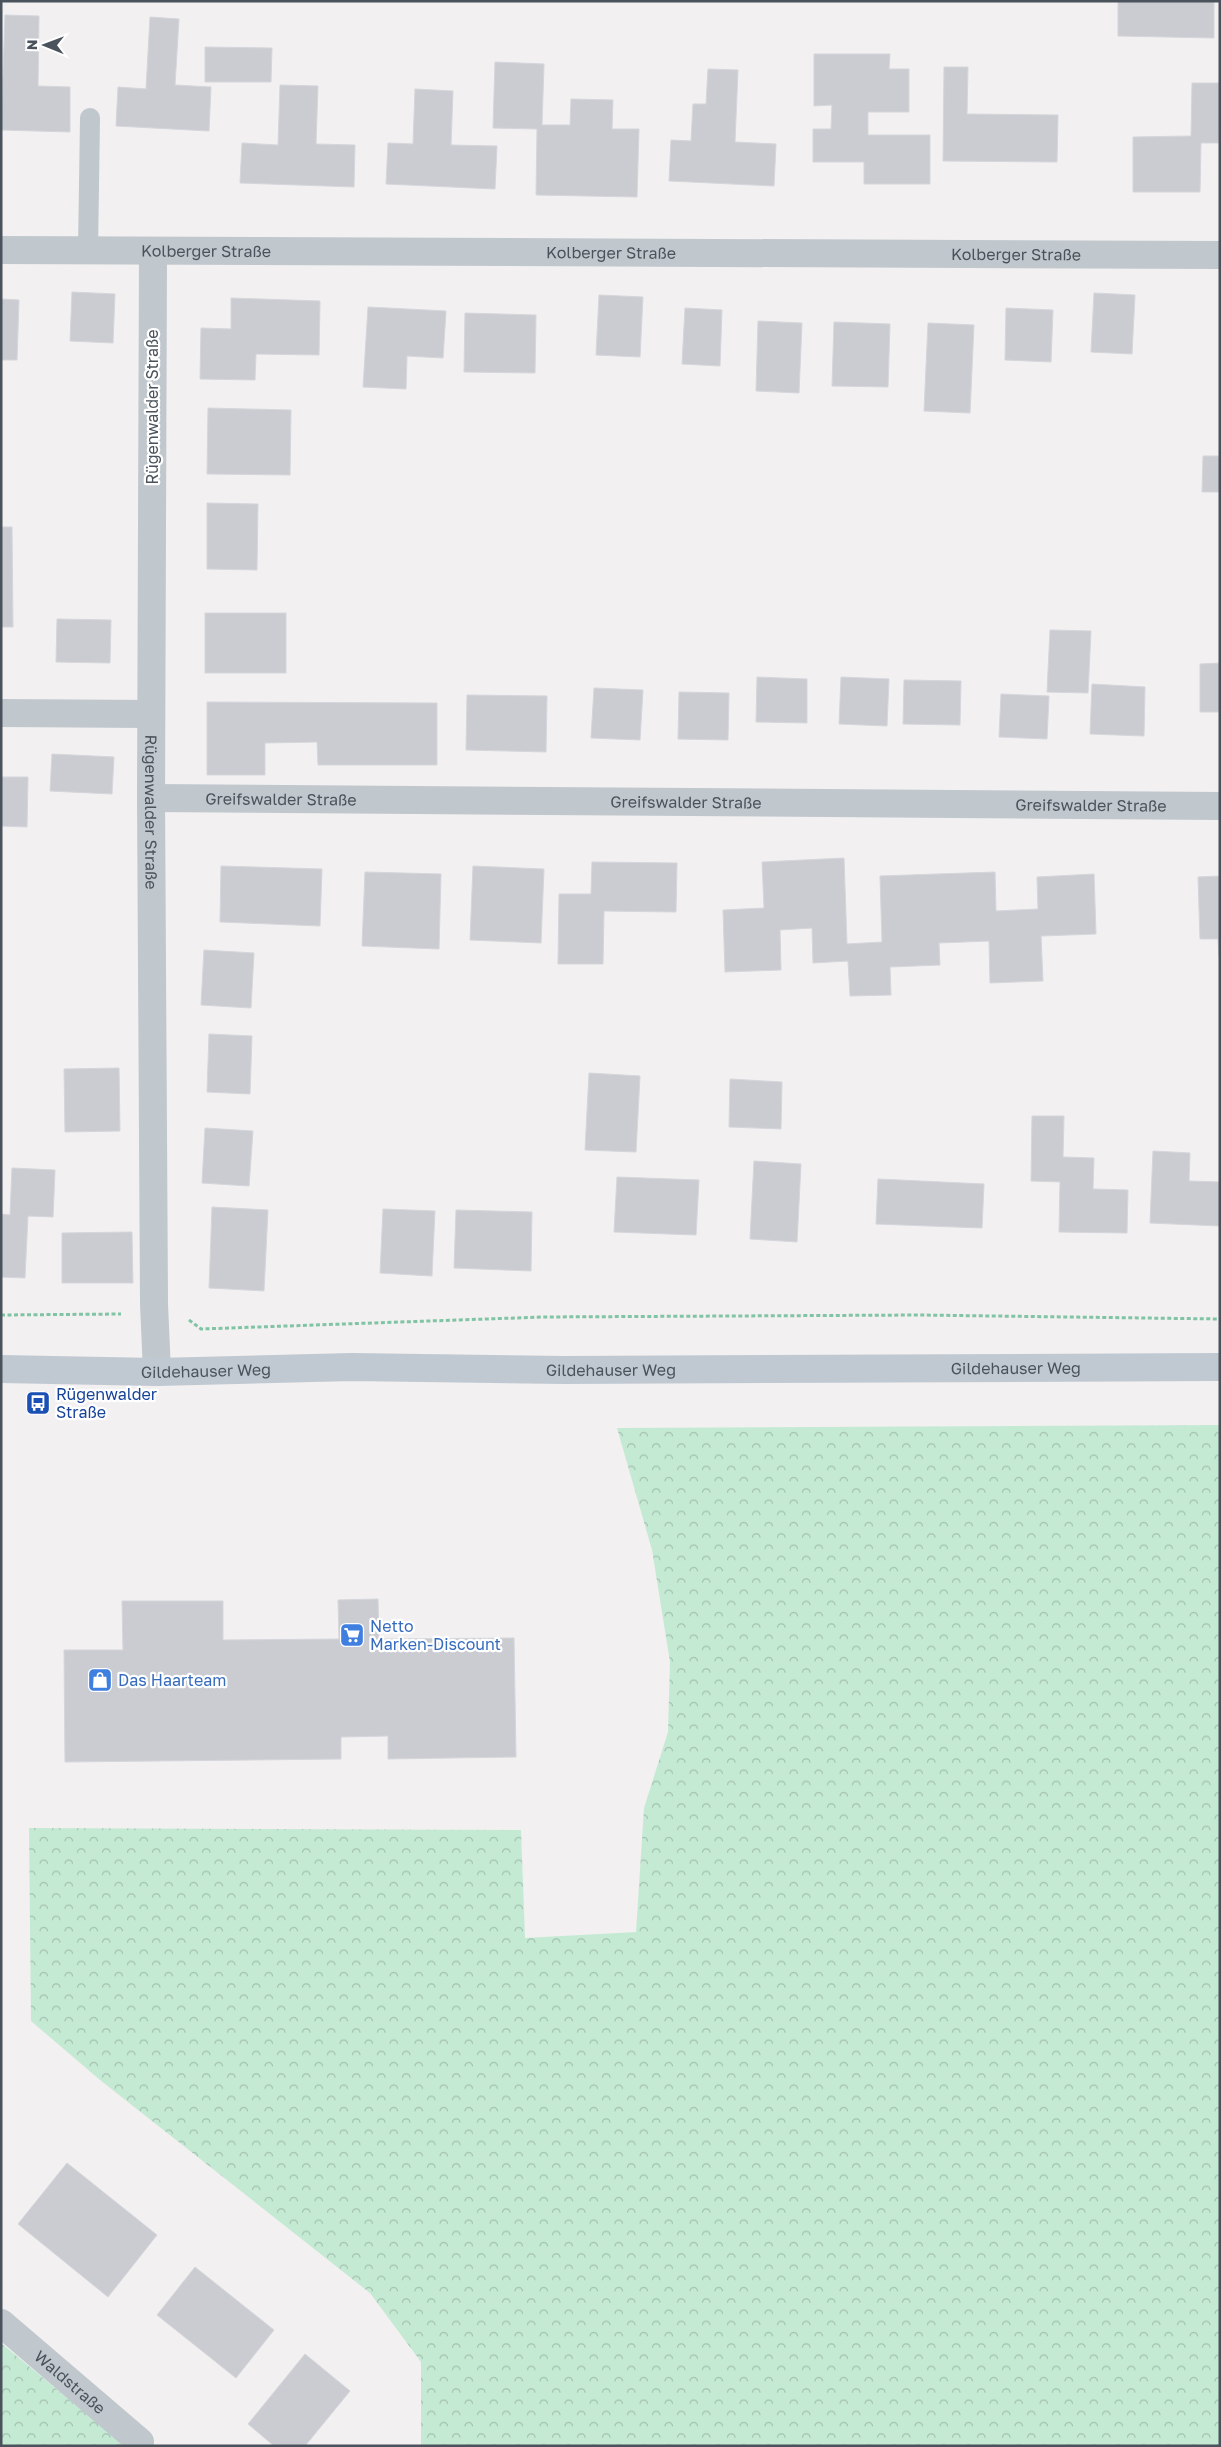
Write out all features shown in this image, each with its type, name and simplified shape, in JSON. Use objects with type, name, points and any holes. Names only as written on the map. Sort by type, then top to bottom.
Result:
[{"type":"street","name":"Kolberger Straße","points":[[1,250],[1220,255]]},
{"type":"street","name":"Rügenwalder Straße","points":[[153,252],[151,798],[154,1304],[157,1372]]},
{"type":"street","points":[[1,713],[152,714]]},
{"type":"street","name":"Greifswalder Straße","points":[[151,798],[1220,806]]},
{"type":"street","name":"Gildehauser Weg","points":[[1,1369],[157,1372],[352,1367],[564,1370],[1220,1367]]},
{"type":"street","name":"Waldstraße","points":[[1,2323],[140,2442]]},
{"type":"lane","points":[[88,251],[90,118]]},
{"type":"path","points":[[1,1315],[117,1316],[154,1304],[174,1309],[201,1329],[553,1317],[918,1315],[1220,1319]]},
{"type":"green space","points":[[1220,1425],[1220,2446],[421,2446],[421,2362],[370,2293],[100,2080],[31,2021],[29,1828],[521,1830],[525,1938],[636,1932],[644,1808],[668,1732],[670,1662],[652,1550],[617,1428]]},
{"type":"green space","points":[[1,2343],[125,2446],[1,2446]]},
{"type":"building","points":[[1118,1],[1214,1],[1214,38],[1118,36]]},
{"type":"building","points":[[5,15],[39,16],[38,86],[70,87],[70,132],[1,130]]},
{"type":"building","points":[[150,17],[179,19],[175,85],[211,87],[209,131],[116,126],[118,87],[146,89]]},
{"type":"building","points":[[205,47],[272,48],[271,82],[205,82]]},
{"type":"building","points":[[814,54],[890,54],[889,69],[909,69],[909,112],[868,112],[868,135],[930,135],[930,184],[864,184],[864,162],[813,162],[813,129],[831,129],[832,105],[814,106]]},
{"type":"building","points":[[495,62],[544,64],[542,125],[570,125],[571,99],[613,100],[612,129],[639,129],[637,197],[536,195],[537,129],[493,128]]},
{"type":"building","points":[[944,67],[968,67],[967,114],[1058,115],[1057,162],[943,161]]},
{"type":"building","points":[[708,69],[738,70],[735,142],[776,144],[774,186],[669,181],[671,140],[691,141],[693,104],[706,104]]},
{"type":"building","points":[[1192,83],[1220,83],[1219,143],[1201,143],[1200,192],[1133,192],[1133,137],[1191,136]]},
{"type":"building","points":[[280,85],[318,86],[316,144],[355,145],[354,187],[240,183],[242,143],[278,145]]},
{"type":"building","points":[[415,89],[453,91],[451,145],[497,146],[495,189],[386,184],[388,143],[413,144]]},
{"type":"building","points":[[72,292],[115,294],[113,343],[70,341]]},
{"type":"building","points":[[1094,293],[1135,295],[1132,354],[1091,352]]},
{"type":"building","points":[[599,295],[643,297],[640,357],[596,355]]},
{"type":"building","points":[[231,298],[320,301],[319,355],[256,354],[255,380],[200,379],[201,328],[231,329]]},
{"type":"building","points":[[1,299],[19,300],[17,360],[1,360]]},
{"type":"building","points":[[368,307],[446,311],[443,358],[407,356],[406,389],[363,387]]},
{"type":"building","points":[[685,308],[722,310],[720,366],[682,364]]},
{"type":"building","points":[[1006,308],[1053,310],[1051,362],[1005,360]]},
{"type":"building","points":[[465,313],[536,315],[535,373],[464,372]]},
{"type":"building","points":[[758,321],[802,323],[799,393],[756,391]]},
{"type":"building","points":[[834,322],[890,324],[888,387],[832,386]]},
{"type":"building","points":[[928,323],[974,325],[970,413],[924,411]]},
{"type":"building","points":[[208,408],[291,410],[290,475],[207,474]]},
{"type":"building","points":[[1203,456],[1220,456],[1220,492],[1202,492]]},
{"type":"building","points":[[207,503],[258,504],[257,570],[207,569]]},
{"type":"building","points":[[1,527],[12,527],[13,627],[1,627]]},
{"type":"building","points":[[205,613],[286,613],[286,673],[205,673]]},
{"type":"building","points":[[57,619],[111,620],[110,663],[56,662]]},
{"type":"building","points":[[1050,630],[1091,631],[1088,693],[1047,692]]},
{"type":"building","points":[[1220,663],[1220,712],[1200,712],[1200,664]]},
{"type":"building","points":[[757,677],[807,679],[807,723],[756,722]]},
{"type":"building","points":[[841,677],[889,679],[887,726],[839,724]]},
{"type":"building","points":[[904,680],[961,681],[960,725],[903,724]]},
{"type":"building","points":[[1092,684],[1145,687],[1144,736],[1090,734]]},
{"type":"building","points":[[594,688],[643,690],[640,740],[591,738]]},
{"type":"building","points":[[679,692],[729,693],[728,740],[678,739]]},
{"type":"building","points":[[1001,694],[1049,696],[1047,739],[999,737]]},
{"type":"building","points":[[467,695],[547,696],[546,752],[466,750]]},
{"type":"building","points":[[207,702],[437,703],[437,765],[318,765],[317,742],[265,743],[265,775],[207,775]]},
{"type":"building","points":[[52,754],[114,757],[112,794],[50,791]]},
{"type":"building","points":[[1,777],[28,777],[27,827],[1,826]]},
{"type":"building","points":[[844,858],[847,944],[882,942],[880,876],[995,872],[996,911],[1038,909],[1037,877],[1094,874],[1096,934],[1041,936],[1043,981],[990,983],[989,941],[939,943],[940,965],[890,967],[891,995],[850,996],[848,961],[813,963],[812,928],[780,930],[781,970],[725,972],[723,910],[764,908],[762,862]]},
{"type":"building","points":[[592,862],[677,863],[676,912],[604,911],[603,964],[558,964],[559,894],[591,894]]},
{"type":"building","points":[[221,866],[322,869],[320,926],[220,922]]},
{"type":"building","points":[[473,866],[544,869],[541,943],[470,940]]},
{"type":"building","points":[[365,872],[441,874],[439,949],[362,946]]},
{"type":"building","points":[[1220,876],[1219,957],[1218,939],[1200,939],[1198,877]]},
{"type":"building","points":[[204,950],[254,953],[251,1008],[201,1005]]},
{"type":"building","points":[[209,1034],[252,1036],[250,1094],[207,1092]]},
{"type":"building","points":[[119,1068],[120,1131],[65,1132],[64,1069]]},
{"type":"building","points":[[589,1073],[640,1076],[636,1152],[585,1150]]},
{"type":"building","points":[[730,1079],[782,1082],[781,1129],[729,1127]]},
{"type":"building","points":[[1032,1116],[1064,1116],[1063,1157],[1094,1158],[1093,1189],[1128,1190],[1127,1233],[1059,1232],[1060,1182],[1031,1181]]},
{"type":"building","points":[[205,1128],[253,1131],[249,1186],[202,1183]]},
{"type":"building","points":[[1153,1151],[1190,1153],[1189,1181],[1220,1182],[1220,1226],[1150,1223]]},
{"type":"building","points":[[754,1161],[801,1164],[797,1242],[750,1239]]},
{"type":"building","points":[[12,1168],[55,1170],[53,1217],[28,1216],[25,1278],[1,1277],[1,1214],[10,1215]]},
{"type":"building","points":[[617,1177],[699,1180],[696,1235],[614,1232]]},
{"type":"building","points":[[878,1179],[984,1184],[982,1228],[876,1224]]},
{"type":"building","points":[[212,1207],[268,1210],[264,1291],[209,1288]]},
{"type":"building","points":[[383,1209],[435,1211],[432,1276],[380,1273]]},
{"type":"building","points":[[456,1210],[532,1212],[531,1271],[454,1268]]},
{"type":"building","points":[[132,1232],[133,1283],[62,1283],[62,1233]]},
{"type":"building","points":[[378,1599],[379,1639],[514,1638],[516,1757],[388,1759],[388,1736],[341,1737],[341,1759],[65,1762],[64,1650],[123,1650],[122,1601],[223,1601],[223,1640],[339,1639],[338,1600]]},
{"type":"building","points":[[67,2163],[157,2235],[108,2297],[18,2224]]},
{"type":"building","points":[[195,2267],[274,2330],[236,2378],[157,2315]]},
{"type":"building","points":[[305,2354],[350,2391],[305,2446],[274,2446],[248,2424]]},
{"type":"place","name":"Rügenwalder Straße","points":[[38,1403]]},
{"type":"place","name":"Netto Marken-Discount","points":[[352,1635]]},
{"type":"place","name":"Das Haarteam","points":[[100,1680]]}]
